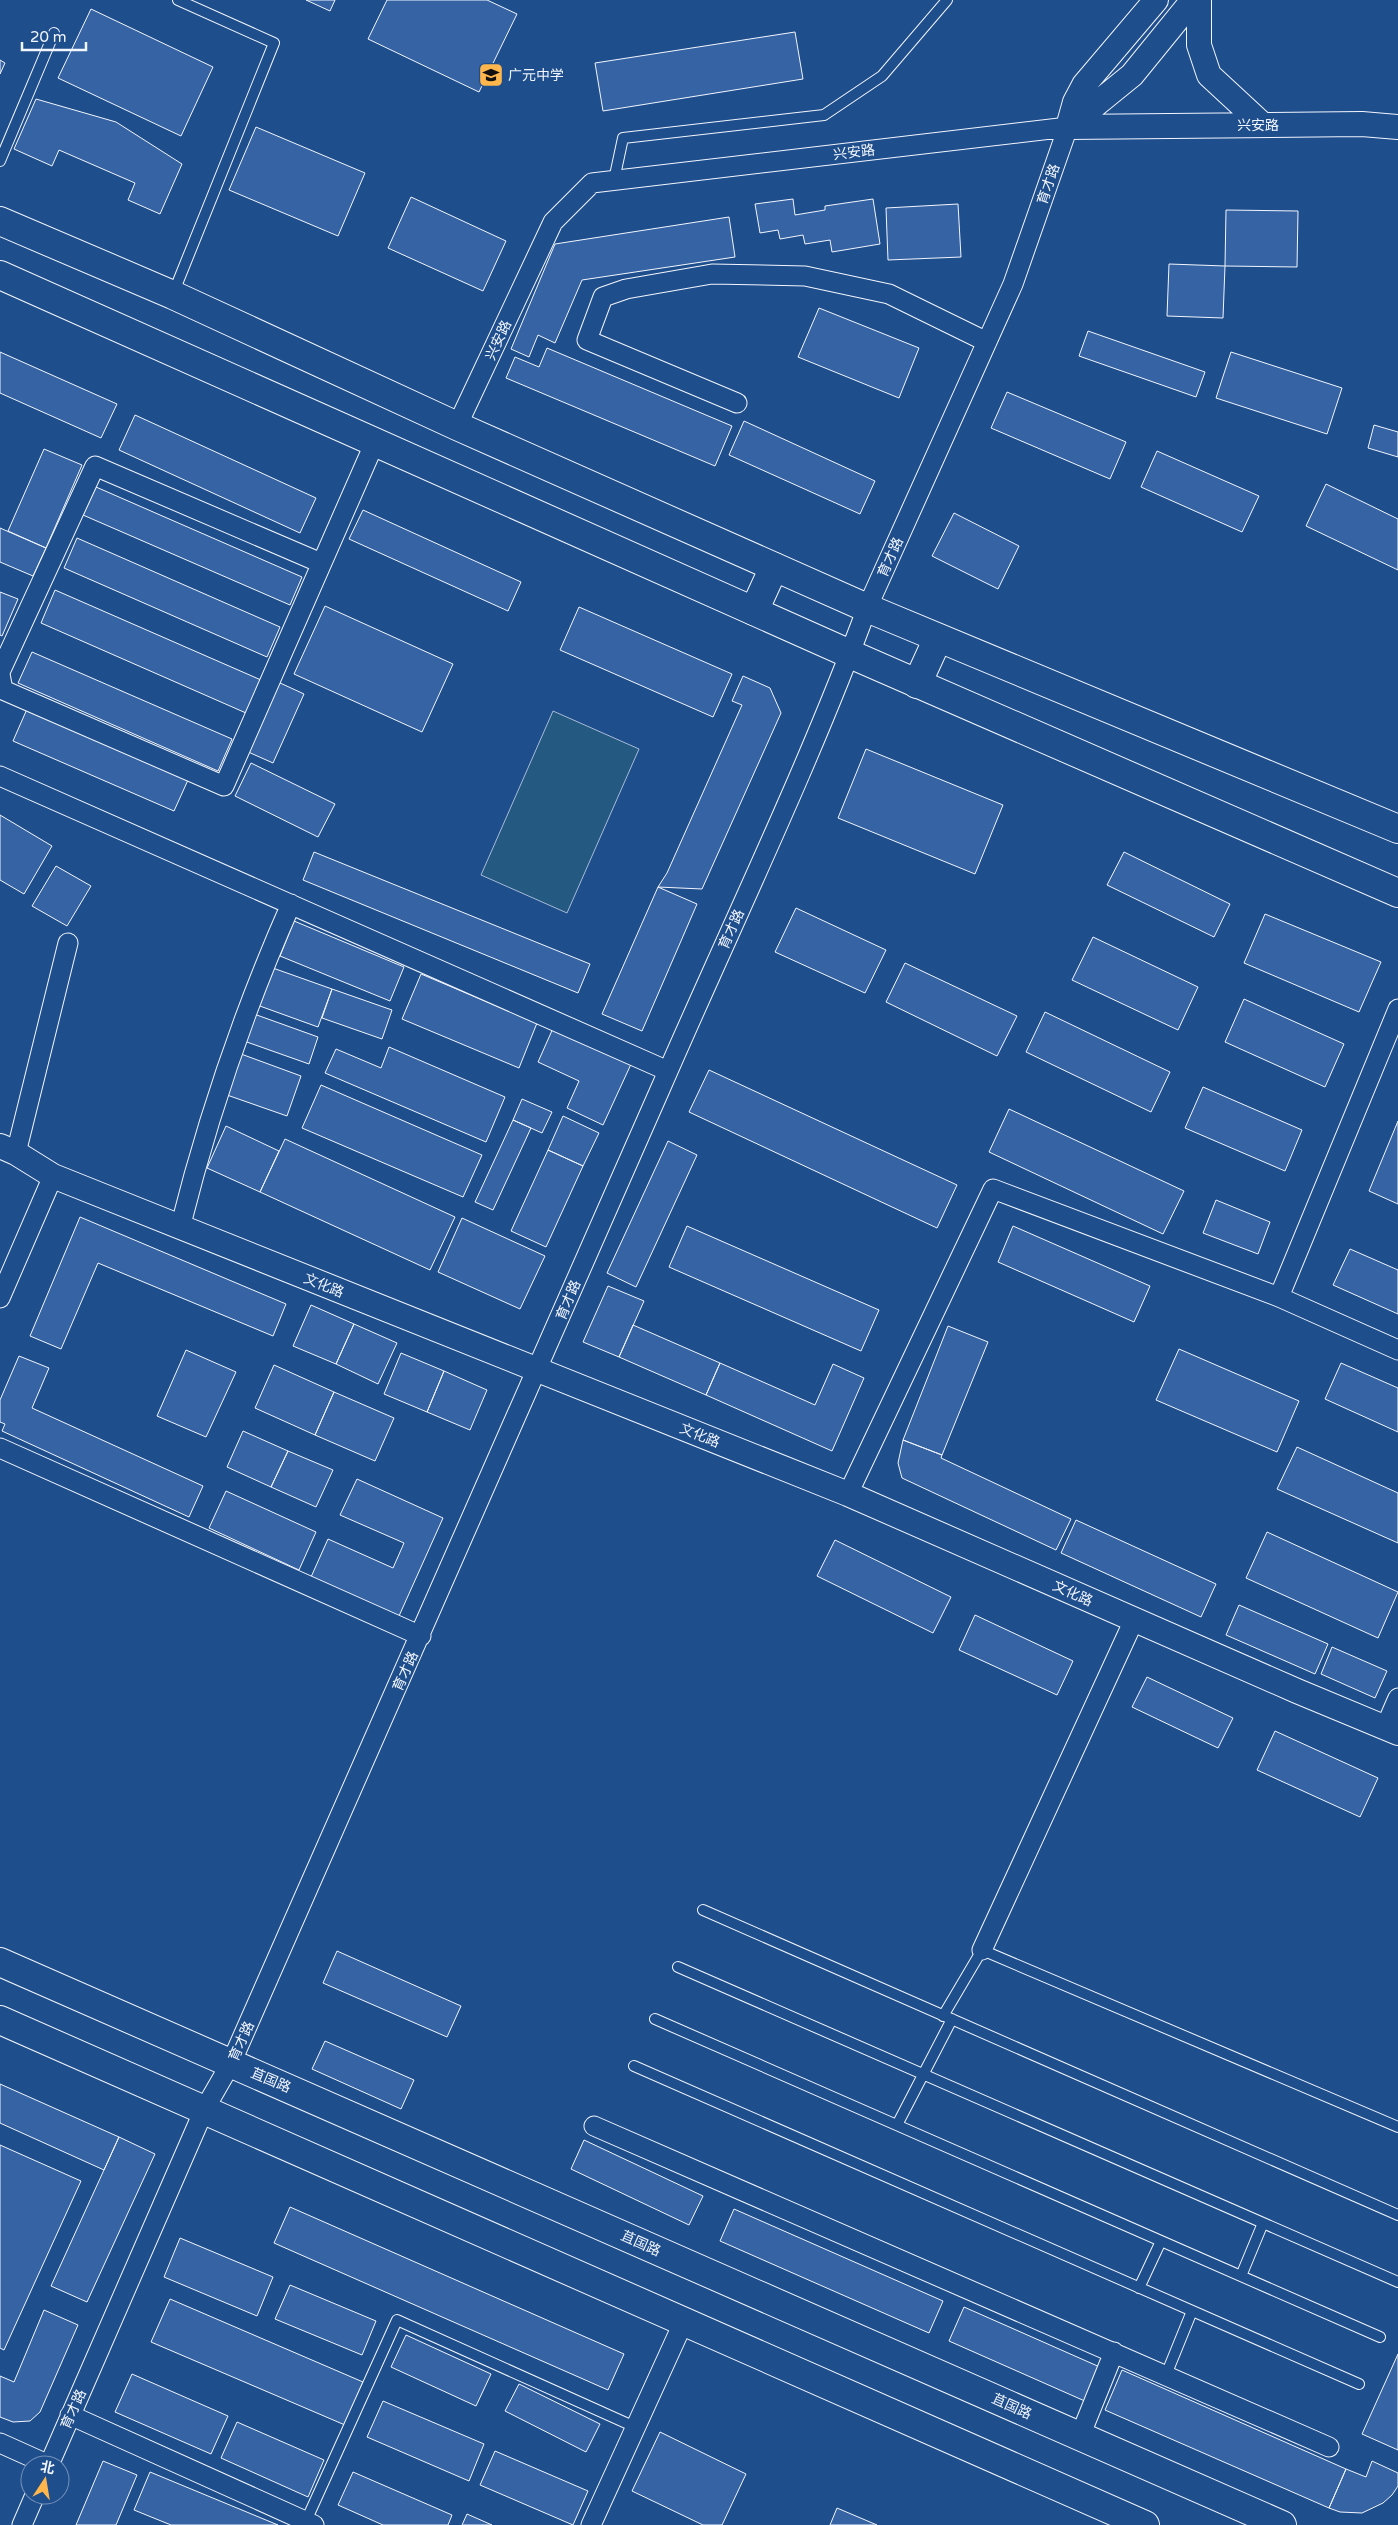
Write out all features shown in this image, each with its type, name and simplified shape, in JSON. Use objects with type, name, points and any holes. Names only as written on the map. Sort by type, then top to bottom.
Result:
[{"type":"main road","points":[[0,221],[173,295],[457,426],[867,608],[1398,829]]},
{"type":"main road","points":[[0,275],[917,684],[1398,893]]},
{"type":"main road","points":[[754,611],[774,567]]},
{"type":"main road","points":[[917,684],[938,638]]},
{"type":"main road","name":"苴国路","points":[[0,1962],[1282,2525]]},
{"type":"main road","points":[[0,2020],[1145,2525]]},
{"type":"street","points":[[1068,127],[1084,85],[1156,0]]},
{"type":"street","points":[[1068,127],[1132,75],[1193,0]]},
{"type":"street","points":[[1198,0],[1199,46],[1208,75],[1263,125]]},
{"type":"street","name":"兴安路","points":[[457,426],[553,222],[592,183],[1068,127],[1362,124],[1398,128]]},
{"type":"street","name":"育才路","points":[[53,2455],[204,2110],[231,2063],[421,1636],[850,654],[867,608],[1013,284],[1068,127]]},
{"type":"street","points":[[737,403],[587,340],[603,297],[626,289],[712,274],[805,276],[888,294],[987,342]]},
{"type":"street","points":[[321,563],[95,466],[0,673],[4,690],[224,786],[375,442]]},
{"type":"street","points":[[0,776],[668,1071]]},
{"type":"street","points":[[180,1228],[217,1091],[254,990],[291,904]]},
{"type":"street","points":[[8,1149],[68,944]]},
{"type":"street","points":[[1278,1297],[1398,1009]]},
{"type":"street","name":"文化路","points":[[8,1149],[53,1176],[848,1494],[1134,1620],[1392,1730]]},
{"type":"street","points":[[0,1298],[53,1176]]},
{"type":"street","points":[[848,1494],[993,1189],[1278,1297],[1398,1350]]},
{"type":"street","points":[[0,1448],[421,1636]]},
{"type":"street","points":[[982,1950],[1134,1620]]},
{"type":"street","points":[[1392,1730],[1398,1698]]},
{"type":"street","points":[[594,2126],[1329,2447]]},
{"type":"street","points":[[591,2525],[684,2322]]},
{"type":"street","points":[[1080,2436],[1114,2352]]},
{"type":"street","points":[[70,2415],[310,2523]]},
{"type":"street","points":[[0,2444],[26,2455]]},
{"type":"street","points":[[22,2525],[31,2505]]},
{"type":"lane","points":[[173,295],[274,43],[178,0]]},
{"type":"lane","points":[[614,180],[623,138],[824,115],[882,76],[947,0]]},
{"type":"lane","points":[[0,161],[54,33]]},
{"type":"lane","points":[[703,1910],[1398,2215]]},
{"type":"lane","points":[[897,2125],[982,1950],[1398,2127]]},
{"type":"lane","points":[[678,1967],[1398,2282]]},
{"type":"lane","points":[[655,2019],[1380,2337]]},
{"type":"lane","points":[[634,2066],[1359,2384]]},
{"type":"lane","points":[[1241,2276],[1263,2223]]},
{"type":"lane","points":[[1139,2288],[1160,2241]]},
{"type":"lane","points":[[1166,2375],[1192,2311]]},
{"type":"lane","points":[[310,2523],[397,2320],[635,2428]]},
{"type":"shaded area","points":[[553,711],[639,749],[567,913],[481,875]]},
{"type":"building","points":[[306,0],[335,0],[330,11]]},
{"type":"building","points":[[387,0],[487,0],[517,14],[479,92],[368,39]]},
{"type":"building","points":[[91,9],[213,67],[181,136],[58,78]]},
{"type":"building","points":[[795,32],[803,79],[603,111],[595,63]]},
{"type":"building","points":[[0,60],[5,63],[0,74]]},
{"type":"building","points":[[36,99],[116,122],[182,164],[160,214],[128,200],[135,183],[59,150],[52,166],[14,149]]},
{"type":"building","points":[[256,127],[365,173],[338,236],[229,190]]},
{"type":"building","points":[[411,197],[506,241],[483,291],[388,248]]},
{"type":"building","points":[[793,199],[795,215],[825,210],[825,206],[873,199],[880,244],[832,252],[830,240],[805,244],[803,235],[780,239],[778,230],[760,233],[755,204]]},
{"type":"building","points":[[958,204],[961,257],[888,260],[886,208]]},
{"type":"building","points":[[1226,210],[1298,211],[1297,267],[1225,266]]},
{"type":"building","points":[[729,217],[735,257],[582,280],[555,343],[538,335],[529,357],[511,349],[555,244]]},
{"type":"building","points":[[1169,264],[1225,266],[1223,318],[1167,316]]},
{"type":"building","points":[[819,308],[919,348],[899,398],[798,357]]},
{"type":"building","points":[[1088,331],[1205,372],[1196,397],[1079,356]]},
{"type":"building","points":[[547,348],[732,426],[715,466],[506,378],[515,357],[539,367]]},
{"type":"building","points":[[0,352],[117,404],[101,438],[0,393]]},
{"type":"building","points":[[1231,352],[1342,388],[1327,434],[1216,398]]},
{"type":"building","points":[[1007,392],[1126,442],[1110,479],[991,428]]},
{"type":"building","points":[[135,415],[316,498],[300,533],[119,450]]},
{"type":"building","points":[[744,421],[875,481],[860,514],[729,455]]},
{"type":"building","points":[[1374,425],[1398,432],[1398,457],[1368,448]]},
{"type":"building","points":[[44,449],[82,465],[46,548],[8,531]]},
{"type":"building","points":[[1157,451],[1259,496],[1242,532],[1141,487]]},
{"type":"building","points":[[1326,484],[1398,519],[1398,570],[1306,526]]},
{"type":"building","points":[[96,487],[302,577],[290,605],[83,515]]},
{"type":"building","points":[[363,510],[521,582],[508,611],[349,539]]},
{"type":"building","points":[[954,513],[1019,546],[998,589],[932,556]]},
{"type":"building","points":[[0,528],[46,548],[33,576],[0,562]]},
{"type":"building","points":[[77,538],[280,627],[267,657],[64,568]]},
{"type":"building","points":[[55,590],[261,680],[246,713],[41,623]]},
{"type":"building","points":[[0,592],[18,599],[2,636],[0,635]]},
{"type":"building","points":[[325,606],[453,664],[422,732],[294,674]]},
{"type":"building","points":[[579,607],[732,674],[713,717],[560,650]]},
{"type":"building","points":[[32,652],[232,739],[218,771],[18,683]]},
{"type":"building","points":[[743,676],[770,688],[781,713],[702,889],[658,887],[667,873],[742,705],[732,701]]},
{"type":"building","points":[[278,682],[304,694],[273,763],[246,751]]},
{"type":"building","points":[[27,709],[188,780],[174,811],[13,741]]},
{"type":"building","points":[[866,749],[1003,805],[975,874],[838,818]]},
{"type":"building","points":[[251,763],[335,804],[318,837],[235,796]]},
{"type":"building","points":[[0,815],[52,846],[24,894],[0,880]]},
{"type":"building","points":[[314,852],[590,964],[578,993],[303,880]]},
{"type":"building","points":[[1124,852],[1230,904],[1214,937],[1107,885]]},
{"type":"building","points":[[56,866],[91,886],[67,926],[32,906]]},
{"type":"building","points":[[658,887],[697,904],[642,1031],[602,1014]]},
{"type":"building","points":[[796,908],[886,950],[865,993],[775,952]]},
{"type":"building","points":[[1265,914],[1381,962],[1359,1012],[1244,963]]},
{"type":"building","points":[[294,921],[404,967],[390,1001],[280,956]]},
{"type":"building","points":[[1093,937],[1198,987],[1178,1030],[1072,980]]},
{"type":"building","points":[[905,963],[1017,1016],[997,1056],[886,1002]]},
{"type":"building","points":[[270,967],[332,989],[318,1027],[257,1005]]},
{"type":"building","points":[[421,974],[537,1023],[519,1068],[402,1019]]},
{"type":"building","points":[[332,989],[392,1010],[382,1039],[322,1018]]},
{"type":"building","points":[[1244,999],[1344,1044],[1325,1087],[1225,1042]]},
{"type":"building","points":[[1045,1012],[1170,1072],[1151,1112],[1026,1052]]},
{"type":"building","points":[[254,1014],[318,1037],[309,1064],[244,1041]]},
{"type":"building","points":[[554,1026],[632,1062],[603,1125],[567,1108],[579,1081],[538,1062]]},
{"type":"building","points":[[389,1047],[505,1097],[486,1142],[325,1073],[336,1049],[381,1068]]},
{"type":"building","points":[[241,1054],[301,1076],[287,1116],[227,1095]]},
{"type":"building","points":[[709,1070],[957,1185],[937,1228],[689,1112]]},
{"type":"building","points":[[321,1085],[482,1155],[463,1197],[302,1128]]},
{"type":"building","points":[[1203,1087],[1302,1130],[1285,1171],[1185,1128]]},
{"type":"building","points":[[522,1099],[552,1112],[542,1133],[513,1120]]},
{"type":"building","points":[[1009,1109],[1184,1191],[1163,1234],[989,1152]]},
{"type":"building","points":[[563,1116],[599,1133],[583,1166],[548,1150]]},
{"type":"building","points":[[513,1120],[531,1128],[493,1210],[475,1202]]},
{"type":"building","points":[[1398,1121],[1398,1204],[1369,1191]]},
{"type":"building","points":[[226,1126],[279,1151],[260,1192],[207,1168]]},
{"type":"building","points":[[285,1139],[455,1217],[430,1270],[260,1192]]},
{"type":"building","points":[[668,1141],[697,1155],[636,1287],[607,1273]]},
{"type":"building","points":[[548,1150],[583,1166],[546,1247],[511,1231]]},
{"type":"building","points":[[1216,1200],[1270,1222],[1258,1254],[1203,1233]]},
{"type":"building","points":[[80,1217],[286,1304],[273,1336],[98,1263],[61,1349],[30,1336]]},
{"type":"building","points":[[462,1218],[545,1256],[520,1309],[438,1272]]},
{"type":"building","points":[[687,1226],[879,1310],[861,1351],[669,1267]]},
{"type":"building","points":[[1013,1226],[1150,1286],[1134,1322],[998,1262]]},
{"type":"building","points":[[1350,1249],[1398,1270],[1398,1314],[1333,1285]]},
{"type":"building","points":[[608,1286],[644,1301],[619,1357],[583,1342]]},
{"type":"building","points":[[311,1305],[354,1324],[336,1364],[293,1346]]},
{"type":"building","points":[[354,1324],[397,1343],[378,1384],[336,1364]]},
{"type":"building","points":[[633,1325],[720,1363],[706,1395],[619,1357]]},
{"type":"building","points":[[948,1326],[988,1342],[942,1455],[903,1440]]},
{"type":"building","points":[[1179,1349],[1299,1401],[1277,1452],[1156,1400]]},
{"type":"building","points":[[186,1350],[236,1372],[206,1437],[157,1416]]},
{"type":"building","points":[[401,1353],[444,1371],[427,1412],[384,1394]]},
{"type":"building","points":[[19,1356],[49,1368],[32,1408],[203,1486],[189,1517],[2,1431],[5,1424],[0,1422],[0,1400]]},
{"type":"building","points":[[720,1363],[815,1405],[833,1364],[864,1378],[832,1451],[706,1395]]},
{"type":"building","points":[[1341,1363],[1398,1388],[1398,1432],[1325,1399]]},
{"type":"building","points":[[274,1365],[334,1392],[315,1435],[255,1408]]},
{"type":"building","points":[[444,1371],[487,1390],[470,1430],[427,1412]]},
{"type":"building","points":[[334,1392],[394,1418],[375,1461],[315,1435]]},
{"type":"building","points":[[243,1431],[288,1451],[271,1487],[227,1467]]},
{"type":"building","points":[[903,1440],[942,1455],[941,1458],[1071,1519],[1056,1550],[902,1478],[898,1463]]},
{"type":"building","points":[[1297,1447],[1398,1493],[1398,1543],[1277,1489]]},
{"type":"building","points":[[288,1451],[333,1470],[316,1507],[271,1487]]},
{"type":"building","points":[[357,1479],[443,1518],[399,1616],[311,1577],[328,1539],[393,1568],[404,1543],[340,1515]]},
{"type":"building","points":[[226,1491],[316,1532],[299,1570],[209,1528]]},
{"type":"building","points":[[1076,1520],[1216,1584],[1201,1617],[1061,1553]]},
{"type":"building","points":[[1267,1532],[1398,1592],[1378,1638],[1246,1578]]},
{"type":"building","points":[[835,1540],[951,1597],[933,1633],[817,1576]]},
{"type":"building","points":[[1239,1605],[1328,1644],[1315,1674],[1226,1635]]},
{"type":"building","points":[[975,1615],[1073,1661],[1057,1695],[959,1650]]},
{"type":"building","points":[[1332,1647],[1387,1671],[1375,1698],[1321,1674]]},
{"type":"building","points":[[1147,1677],[1233,1718],[1218,1748],[1132,1707]]},
{"type":"building","points":[[1275,1731],[1378,1778],[1360,1817],[1257,1770]]},
{"type":"building","points":[[337,1951],[461,2006],[447,2037],[323,1983]]},
{"type":"building","points":[[325,2041],[414,2080],[401,2109],[312,2069]]},
{"type":"building","points":[[0,2084],[119,2137],[104,2170],[0,2123]]},
{"type":"building","points":[[119,2137],[155,2154],[87,2302],[51,2286]]},
{"type":"building","points":[[584,2140],[703,2196],[689,2225],[571,2169]]},
{"type":"building","points":[[0,2145],[81,2181],[4,2350],[0,2348]]},
{"type":"building","points":[[290,2207],[624,2354],[608,2390],[274,2243]]},
{"type":"building","points":[[734,2209],[943,2301],[929,2333],[720,2241]]},
{"type":"building","points":[[180,2238],[273,2277],[257,2316],[164,2277]]},
{"type":"building","points":[[290,2285],[376,2321],[362,2355],[275,2319]]},
{"type":"building","points":[[170,2299],[363,2382],[345,2425],[151,2342]]},
{"type":"building","points":[[964,2307],[1102,2368],[1087,2402],[949,2341]]},
{"type":"building","points":[[44,2310],[78,2325],[40,2412],[30,2421],[13,2422],[0,2417],[0,2376],[14,2382]]},
{"type":"building","points":[[406,2335],[491,2374],[476,2406],[391,2367]]},
{"type":"building","points":[[1398,2354],[1398,2450],[1362,2434]]},
{"type":"building","points":[[1122,2370],[1346,2469],[1329,2508],[1105,2410]]},
{"type":"building","points":[[132,2374],[228,2416],[211,2454],[115,2412]]},
{"type":"building","points":[[519,2384],[600,2424],[586,2452],[505,2411]]},
{"type":"building","points":[[383,2401],[484,2444],[469,2481],[367,2437]]},
{"type":"building","points":[[237,2422],[324,2460],[308,2497],[221,2458]]},
{"type":"building","points":[[660,2432],[746,2474],[722,2525],[703,2525],[632,2491]]},
{"type":"building","points":[[495,2451],[588,2491],[573,2525],[480,2485]]},
{"type":"building","points":[[103,2461],[137,2475],[116,2525],[76,2525]]},
{"type":"building","points":[[1372,2461],[1398,2473],[1398,2486],[1392,2495],[1383,2503],[1362,2513],[1340,2512],[1329,2508],[1346,2469],[1366,2477]]},
{"type":"building","points":[[150,2472],[278,2525],[171,2525],[134,2510]]},
{"type":"building","points":[[353,2472],[452,2515],[448,2525],[383,2525],[338,2505]]},
{"type":"building","points":[[837,2508],[877,2525],[830,2525]]},
{"type":"building","points":[[467,2514],[492,2525],[462,2525]]},
{"type":"place","name":"广元中学","points":[[491,75]]}]
